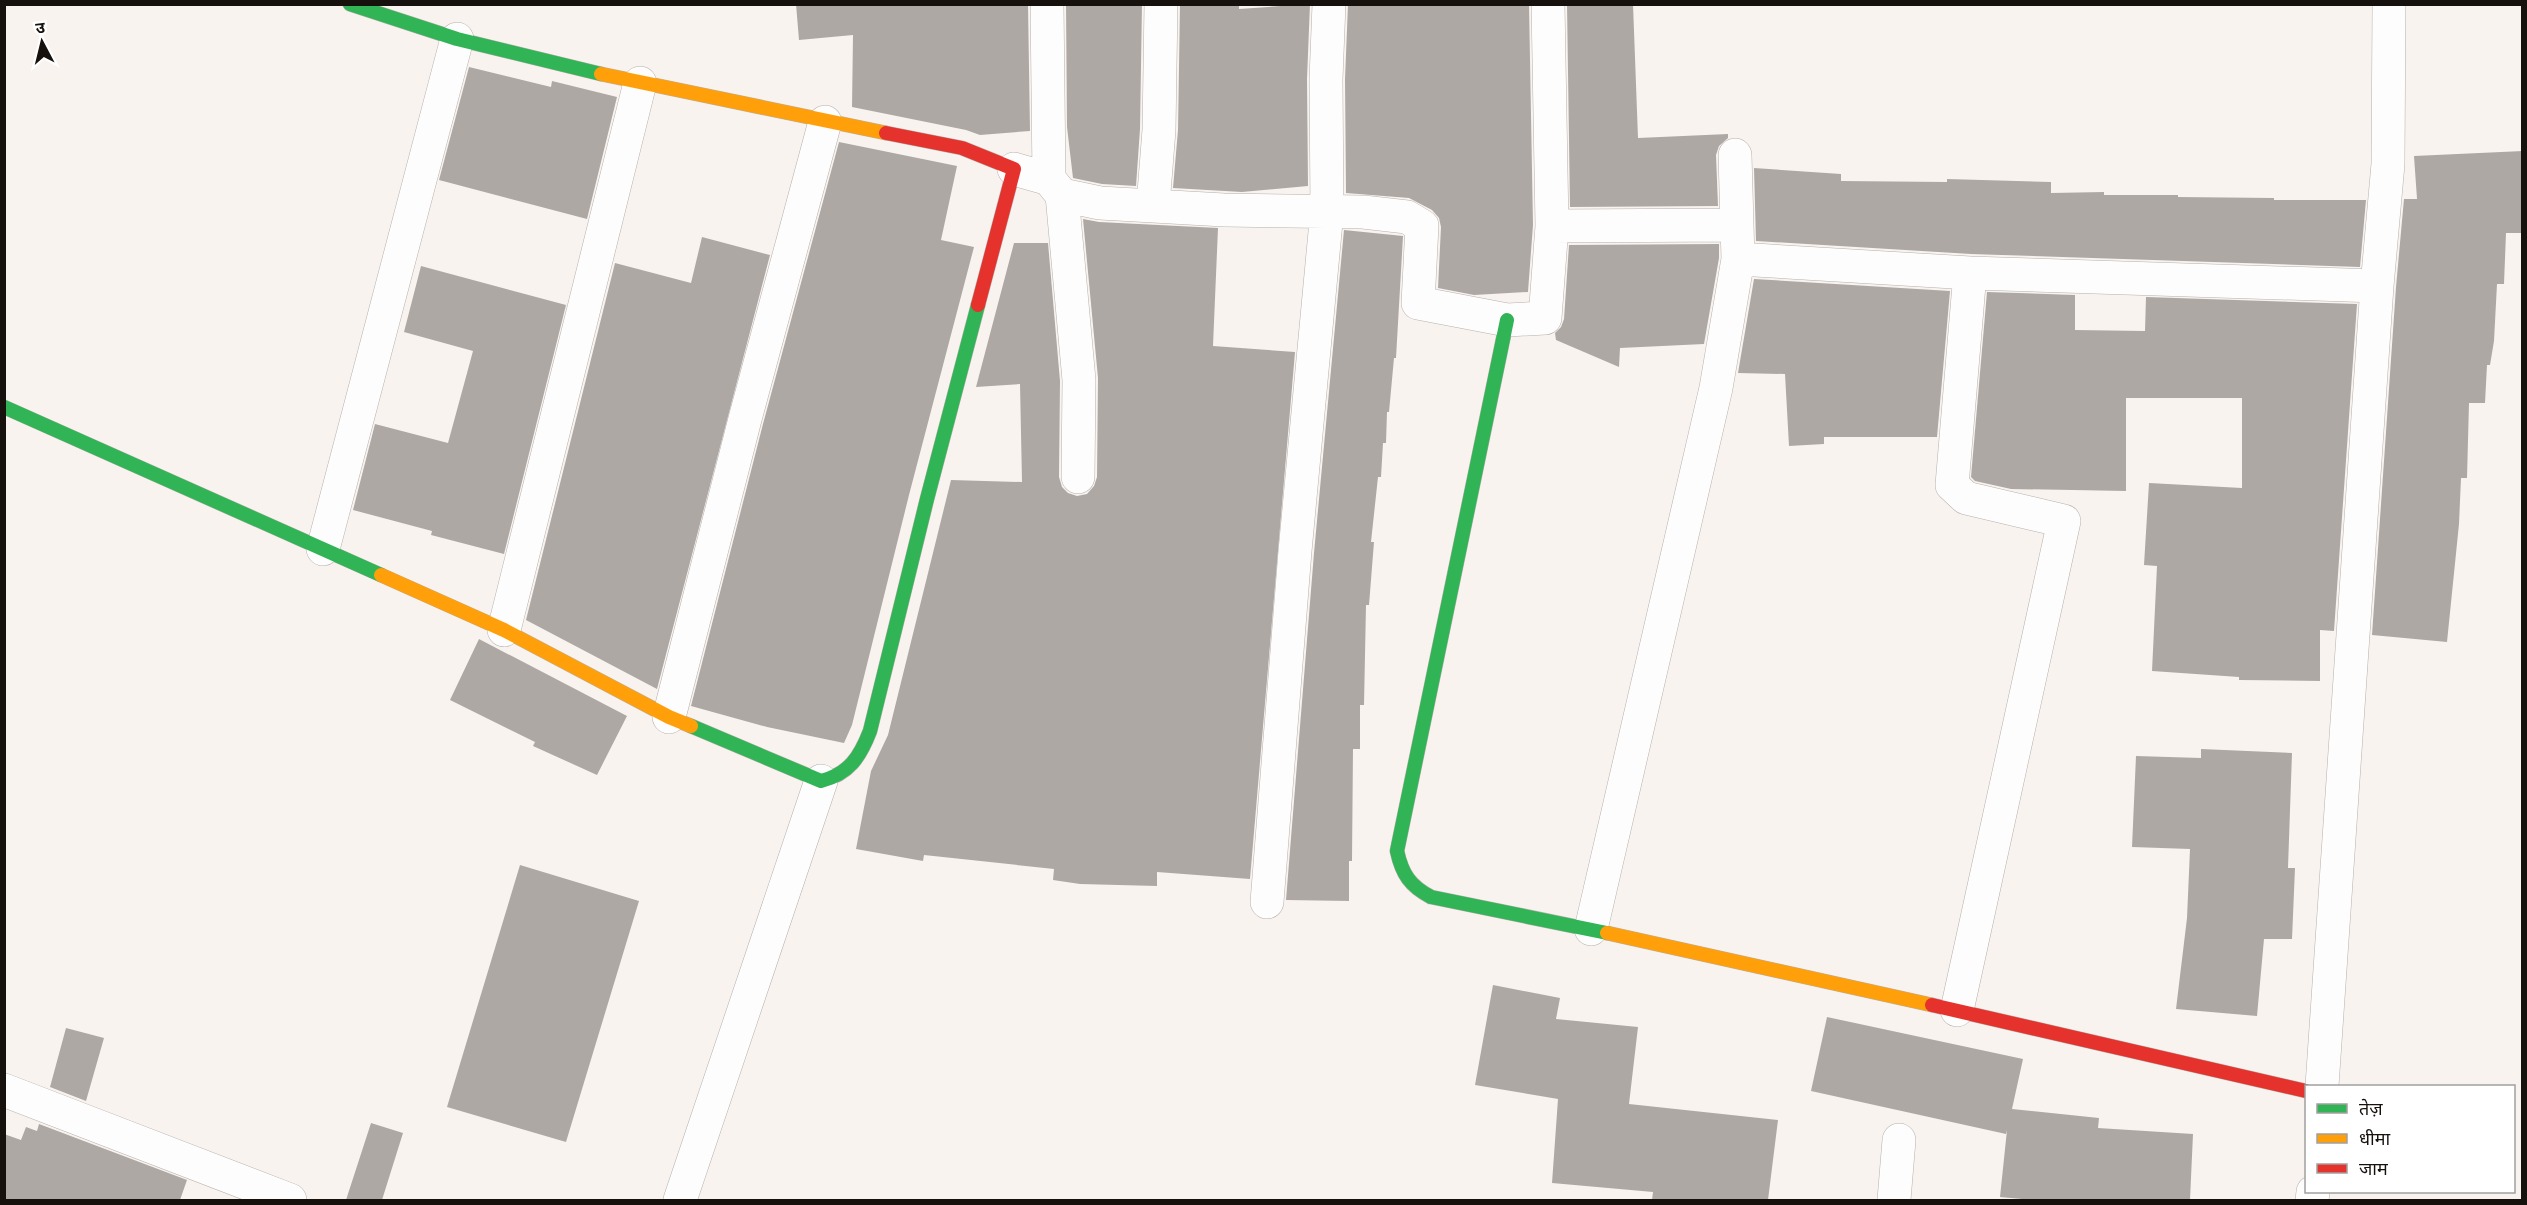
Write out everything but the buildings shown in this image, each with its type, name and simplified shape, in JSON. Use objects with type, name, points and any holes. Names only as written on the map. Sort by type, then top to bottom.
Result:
[{"type":"street","points":[[350,4],[457,39],[640,83],[962,148],[1100,203],[1224,210],[1327,211],[1407,218],[1422,226],[1418,303],[1508,320],[1545,318],[1552,226],[1548,4]]},
{"type":"street","points":[[1047,4],[1055,187],[1079,380],[1078,477]]},
{"type":"street","points":[[1153,205],[1160,130],[1161,4]]},
{"type":"street","points":[[1268,902],[1295,551],[1327,211],[1326,79],[1329,4]]},
{"type":"street","points":[[2322,1085],[2377,286],[2388,164],[2389,4]]},
{"type":"street","points":[[323,549],[457,39]]},
{"type":"street","points":[[504,630],[640,83]]},
{"type":"street","points":[[669,717],[745,419],[825,122]]},
{"type":"street","points":[[1590,929],[1716,388],[1738,259],[1735,155]]},
{"type":"street","points":[[4,407],[504,630],[669,717],[821,781],[834,778],[846,772],[863,749],[870,730],[930,488],[1014,169]]},
{"type":"street","points":[[1552,226],[1736,225]]},
{"type":"street","points":[[1738,259],[1970,273],[2377,286]]},
{"type":"street","points":[[1957,1010],[2064,521],[1966,498],[1952,485],[1970,273]]},
{"type":"street","points":[[1508,320],[1397,851],[1401,871],[1416,890],[1431,897],[1590,929],[1957,1010],[2305,1091]]},
{"type":"street","points":[[680,1200],[821,781]]},
{"type":"street","points":[[4,1090],[290,1200]]},
{"type":"street","points":[[1894,1200],[1899,1140]]},
{"type":"traffic: fast","points":[[350,4],[457,39],[601,74]]},
{"type":"traffic: fast","points":[[691,726],[821,781],[846,769],[862,749],[870,731],[978,305]]},
{"type":"traffic: fast","points":[[1507,320],[1397,851],[1408,879],[1431,897],[1607,933]]},
{"type":"traffic: fast","points":[[4,407],[381,575]]},
{"type":"traffic: slow","points":[[601,74],[886,133]]},
{"type":"traffic: slow","points":[[381,575],[504,630],[669,717],[691,726]]},
{"type":"traffic: slow","points":[[1607,933],[1932,1005]]},
{"type":"traffic: jam","points":[[886,133],[962,148],[1014,169],[978,305]]},
{"type":"traffic: jam","points":[[1932,1005],[2305,1091]]}]
